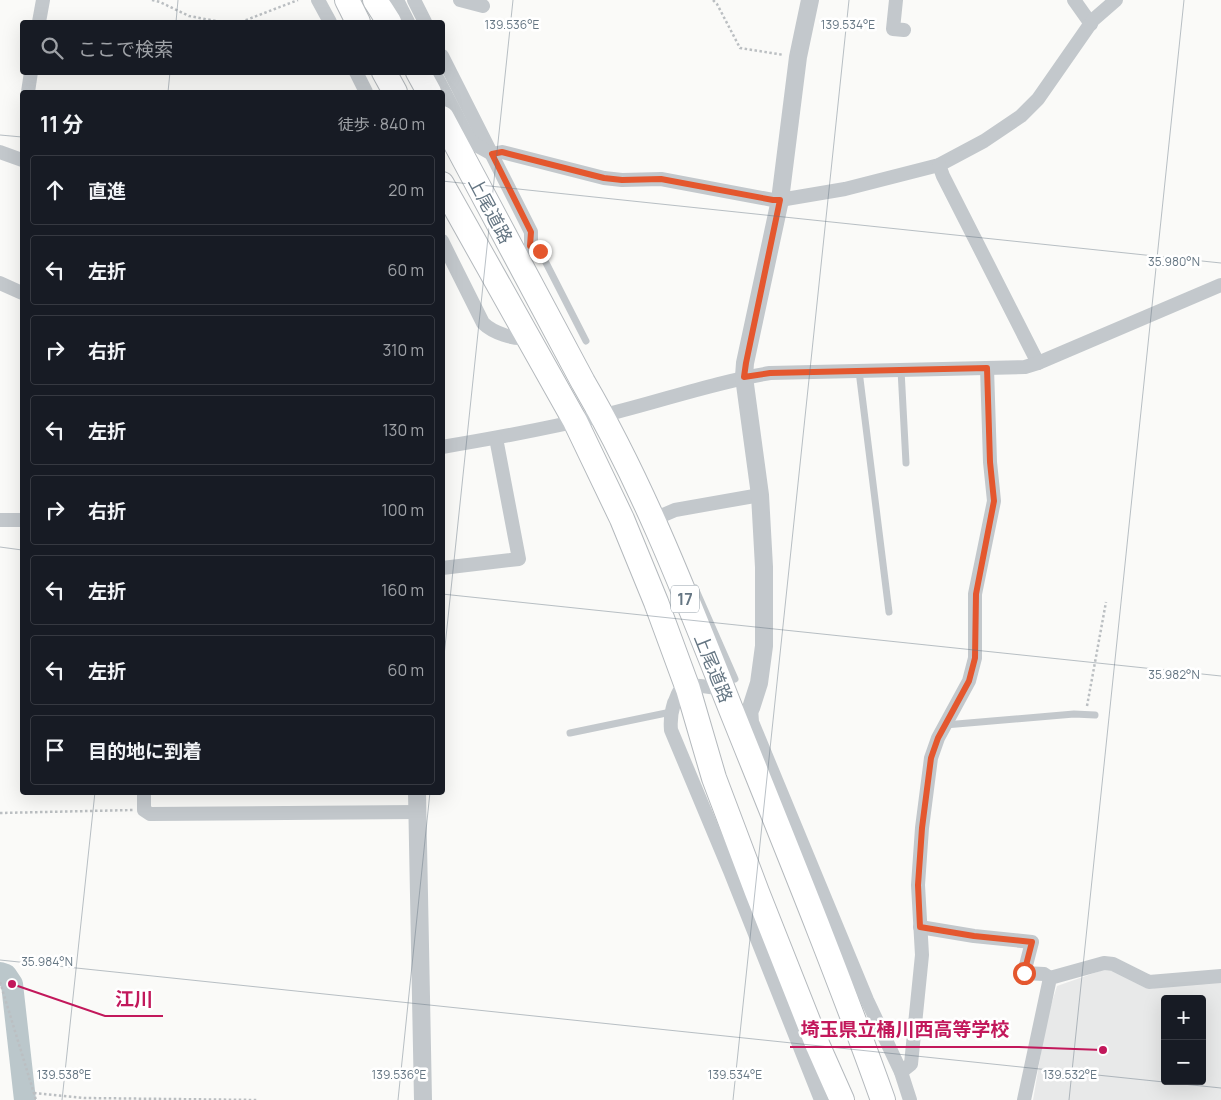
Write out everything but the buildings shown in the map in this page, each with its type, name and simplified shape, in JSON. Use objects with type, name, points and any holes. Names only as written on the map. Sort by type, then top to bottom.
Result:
[{"type":"highway","points":[[347,0],[357,20]]},
{"type":"highway","points":[[375,0],[388,20]]},
{"type":"highway","points":[[420,75],[428,90]]},
{"type":"highway","name":"上尾道路","points":[[445,123],[526,255],[583,382],[660,519],[729,685],[883,1100]]},
{"type":"highway","name":"上尾道路","points":[[445,189],[575,421],[622,519],[656,602],[687,687],[714,778],[757,892],[818,1046],[842,1100]]},
{"type":"street","points":[[39,20],[43,0]]},
{"type":"street","points":[[318,0],[329,20]]},
{"type":"street","points":[[397,0],[407,20]]},
{"type":"street","points":[[414,0],[425,20]]},
{"type":"street","points":[[460,0],[483,6]]},
{"type":"street","points":[[810,0],[798,57],[780,200],[744,377],[760,495],[764,567],[764,646],[759,683],[751,708],[752,722],[867,1000],[900,1072],[910,1100]]},
{"type":"street","points":[[896,0],[893,29],[904,30]]},
{"type":"street","points":[[1074,0],[1091,24]]},
{"type":"street","points":[[445,93],[467,135],[474,144],[492,154],[502,152],[604,178],[622,180],[661,179],[780,200],[845,189],[939,165],[984,141],[1021,116],[1038,99],[1091,24],[1116,0]]},
{"type":"street","points":[[445,62],[531,232],[526,255]]},
{"type":"street","points":[[28,90],[30,75]]},
{"type":"street","points":[[358,75],[365,90]]},
{"type":"street","points":[[436,75],[443,90]]},
{"type":"street","points":[[0,152],[20,159]]},
{"type":"street","points":[[939,165],[1038,363]]},
{"type":"street","points":[[445,247],[483,323],[494,330],[518,338],[527,337]]},
{"type":"street","points":[[0,283],[20,292]]},
{"type":"street","points":[[445,447],[603,416],[744,377],[770,373],[1025,367],[1221,285]]},
{"type":"street","points":[[900,1072],[911,1064],[922,955],[918,885],[931,758],[938,738],[969,681],[975,658],[976,594],[994,501],[990,462],[987,368]]},
{"type":"street","points":[[445,568],[519,559],[496,438]]},
{"type":"street","points":[[660,519],[676,510],[760,495]]},
{"type":"street","points":[[0,520],[20,520]]},
{"type":"street","points":[[729,685],[687,687],[679,692],[671,712],[671,730],[734,880],[821,1100]]},
{"type":"street","points":[[144,795],[144,810],[150,814],[417,812]]},
{"type":"street","points":[[417,795],[423,1100]]},
{"type":"street","points":[[920,927],[974,936],[1032,942],[1024,973],[1044,974],[1050,978],[1104,963],[1112,964],[1149,982],[1221,976]]},
{"type":"street","points":[[1024,1100],[1050,978]]},
{"type":"lane","points":[[526,255],[540,251],[586,341]]},
{"type":"lane","points":[[901,370],[906,463]]},
{"type":"lane","points":[[859,371],[888,612]]},
{"type":"lane","points":[[691,578],[729,685]]},
{"type":"lane","points":[[570,733],[671,712]]},
{"type":"lane","points":[[945,725],[1074,714],[1095,715]]},
{"type":"path","points":[[152,0],[189,16],[210,20]]},
{"type":"path","points":[[246,20],[298,0]]},
{"type":"path","points":[[713,0],[717,4],[740,48],[798,57]]},
{"type":"path","points":[[1085,714],[1106,602]]},
{"type":"path","points":[[0,813],[144,810]]},
{"type":"path","points":[[0,982],[36,1100]]},
{"type":"path","points":[[34,1093],[84,1098],[258,1100]]},
{"type":"shaded area","points":[[1103,970],[1113,971],[1148,989],[1204,981],[1221,981],[1221,1100],[1033,1100],[1047,1018],[1057,986]]},
{"type":"waterway","points":[[0,973],[6,975],[12,984],[25,1100]]},
{"type":"place","name":"江川","points":[[12,984]]},
{"type":"place","name":"埼玉県立桶川西高等学校","points":[[1103,1050]]},
{"type":"route","points":[[540,251],[530,246],[531,232],[492,154],[502,152],[604,178],[622,180],[661,179],[780,200],[744,377],[770,373],[987,368],[990,462],[994,501],[976,594],[975,658],[969,681],[938,738],[931,758],[922,828],[918,885],[920,927],[974,936],[1032,942],[1024,973]]}]
